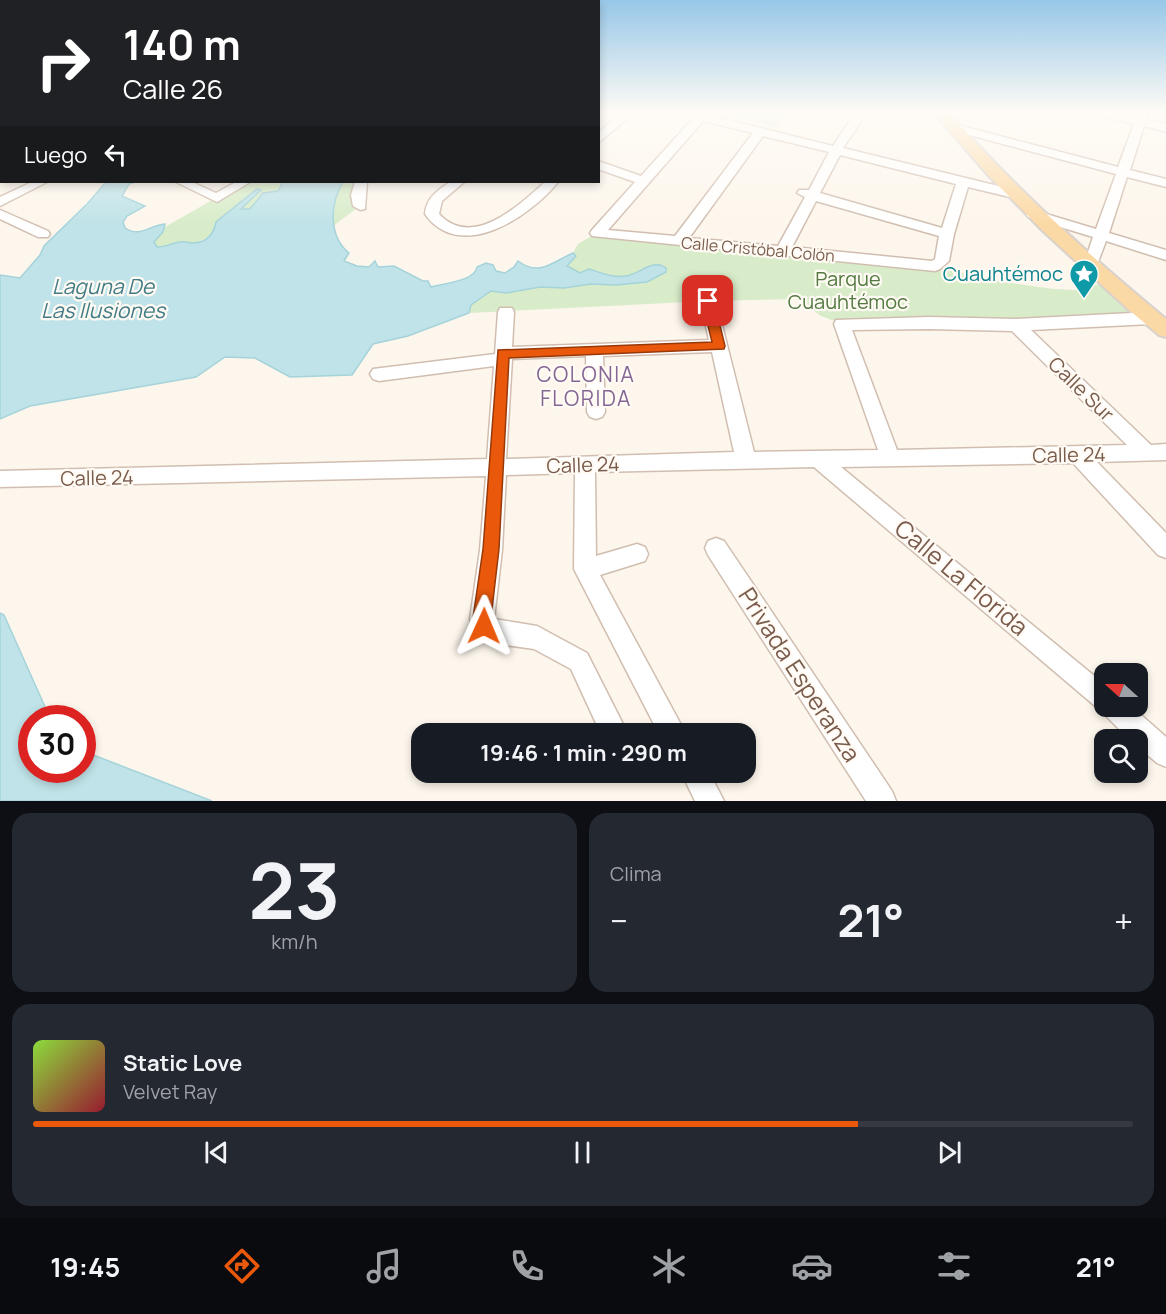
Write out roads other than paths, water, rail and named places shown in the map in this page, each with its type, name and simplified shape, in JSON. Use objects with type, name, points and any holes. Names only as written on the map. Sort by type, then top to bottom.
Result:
[{"type":"main road","points":[[974,150],[1033,214],[1090,267],[1166,330]]},
{"type":"street","points":[[600,166],[644,181],[672,150]]},
{"type":"street","points":[[678,242],[746,150]]},
{"type":"street","points":[[776,250],[831,150]]},
{"type":"street","points":[[853,150],[963,181],[1009,189]]},
{"type":"street","points":[[855,150],[1009,189]]},
{"type":"street","points":[[1040,150],[1166,183]]},
{"type":"street","points":[[1090,267],[1130,150]]},
{"type":"street","name":"Calle Cristóbal Colón","points":[[644,181],[597,233],[935,266],[942,261],[947,234],[963,181]]},
{"type":"street","points":[[0,202],[39,183]]},
{"type":"street","points":[[184,183],[217,198],[242,183]]},
{"type":"street","points":[[360,206],[358,195],[361,183]]},
{"type":"street","points":[[457,183],[435,199],[432,205],[434,217],[445,226],[475,232],[496,225],[518,213],[551,183]]},
{"type":"street","points":[[808,194],[947,234]]},
{"type":"street","points":[[0,214],[43,234]]},
{"type":"street","points":[[1033,214],[1166,255]]},
{"type":"street","points":[[708,301],[746,460]]},
{"type":"street","points":[[506,312],[491,549],[482,618],[484,626],[491,631],[537,638],[579,661],[610,723]]},
{"type":"street","points":[[890,456],[842,324],[1016,325],[1151,318]]},
{"type":"street","name":"Calle Sur","points":[[1016,325],[1156,452]]},
{"type":"street","points":[[380,374],[503,356],[719,346]]},
{"type":"street","points":[[594,351],[596,412]]},
{"type":"street","name":"Calle 24","points":[[0,479],[244,476],[585,464],[890,456],[1079,456],[1156,452]]},
{"type":"street","points":[[1079,456],[1166,549]]},
{"type":"street","name":"Calle La Florida","points":[[816,458],[1094,691]]},
{"type":"street","points":[[585,464],[585,569],[667,723]]},
{"type":"street","name":"Privada Esperanza","points":[[716,548],[882,801]]},
{"type":"street","points":[[585,569],[637,554]]},
{"type":"street","points":[[1124,717],[1166,754]]},
{"type":"street","points":[[700,783],[710,801]]},
{"type":"water","name":"Laguna De Las Ilusiones","points":[[105,183],[132,183],[122,196],[145,206],[127,216],[123,222],[125,228],[135,232],[165,224],[163,232],[154,242],[157,247],[182,242],[194,243],[207,239],[214,230],[216,222],[257,189],[261,190],[241,209],[250,209],[263,193],[278,191],[282,183],[342,183],[336,200],[333,219],[337,238],[349,253],[344,261],[357,266],[369,267],[375,261],[378,267],[394,266],[423,281],[428,281],[431,287],[465,278],[475,272],[477,267],[486,263],[493,265],[496,271],[505,273],[518,261],[526,266],[540,268],[573,253],[576,256],[567,266],[580,273],[589,269],[612,276],[626,276],[656,265],[666,268],[666,272],[647,282],[616,285],[591,284],[564,288],[540,287],[506,293],[491,291],[471,305],[469,313],[408,336],[373,344],[352,375],[290,377],[255,358],[225,357],[196,377],[30,406],[0,419],[0,275],[20,278],[40,255],[44,246]]},
{"type":"water","points":[[0,613],[4,615],[44,705],[18,705],[18,783],[96,783],[96,756],[212,801],[0,801]]},
{"type":"place","name":"Cuauhtémoc","points":[[1084,300]]},
{"type":"district","name":"COLONIA FLORIDA","points":[[586,387]]},
{"type":"park label","name":"Parque Cuauhtémoc","points":[[848,290]]}]
